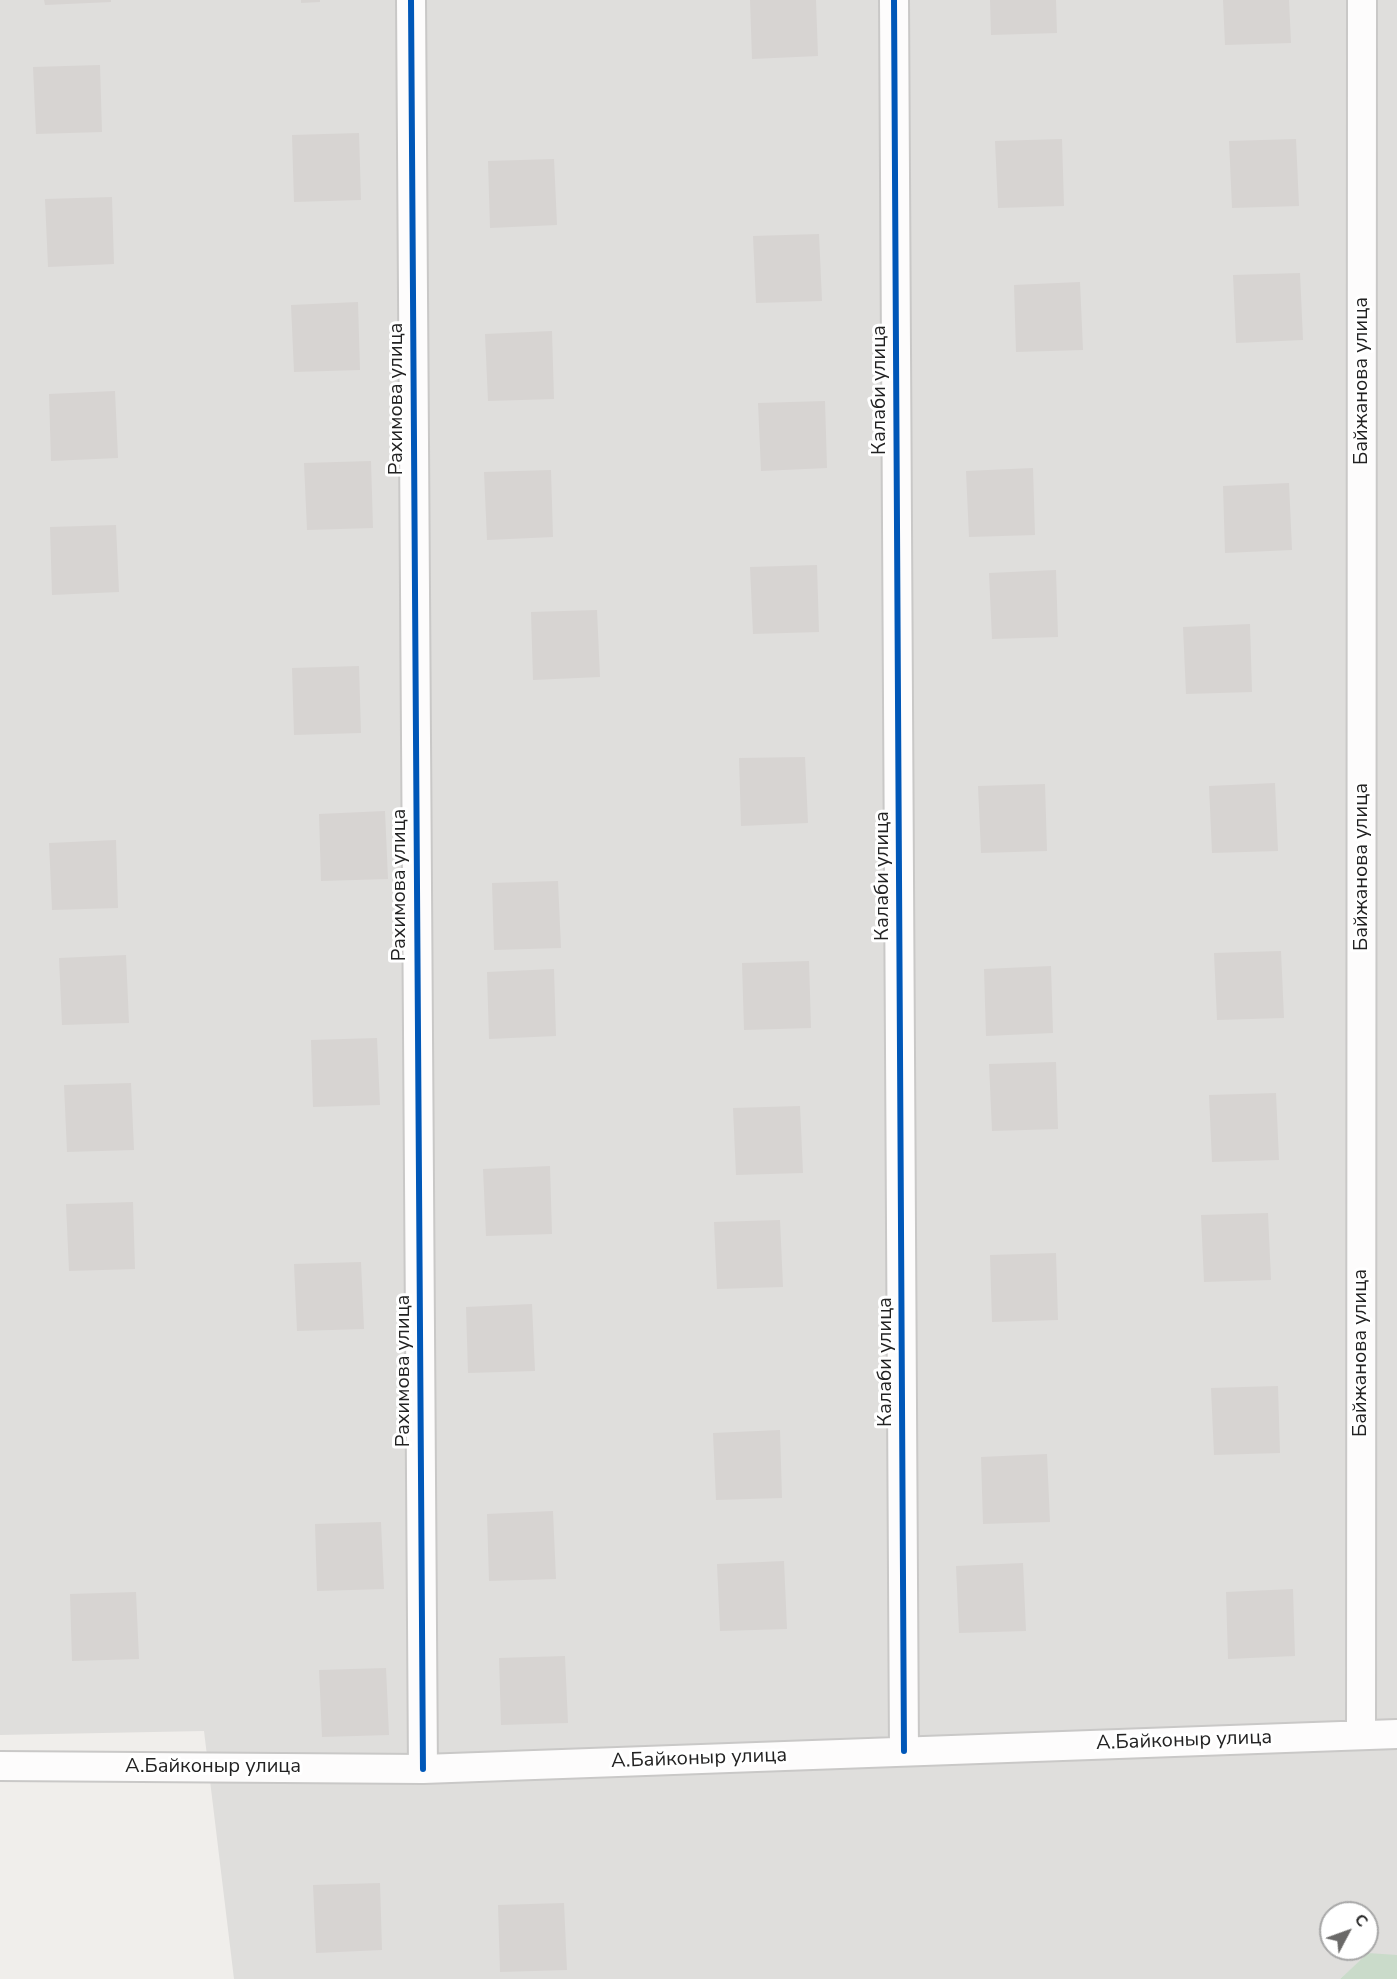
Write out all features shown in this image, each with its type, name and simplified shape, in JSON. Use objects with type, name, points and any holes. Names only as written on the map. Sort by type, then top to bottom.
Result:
[{"type":"street","name":"Рахимова улица","points":[[411,0],[423,1769]]},
{"type":"street","name":"Калаби улица","points":[[894,0],[904,1751]]},
{"type":"street","name":"Байжанова улица","points":[[1361,1735],[1362,0]]},
{"type":"street","name":"А.Байконыр улица","points":[[0,1766],[423,1769],[1397,1734]]},
{"type":"shaded area","points":[[0,0],[1397,0],[1397,1962],[1360,1961],[1340,1979],[234,1979],[204,1731],[0,1735]]},
{"type":"green space","points":[[1379,1954],[1397,1955],[1397,1979],[1340,1979],[1359,1961],[1379,1961]]},
{"type":"building","points":[[44,0],[111,0],[111,2],[45,5]]},
{"type":"building","points":[[301,0],[320,0],[320,2],[301,3]]},
{"type":"building","points":[[750,0],[816,0],[818,56],[752,59]]},
{"type":"building","points":[[990,0],[1056,0],[1057,33],[991,35]]},
{"type":"building","points":[[1223,0],[1289,0],[1291,43],[1225,45]]},
{"type":"building","points":[[100,65],[102,132],[36,134],[33,67]]},
{"type":"building","points":[[359,133],[361,200],[294,202],[292,135]]},
{"type":"building","points":[[1062,139],[1064,206],[998,208],[995,141]]},
{"type":"building","points":[[1296,139],[1299,206],[1232,208],[1229,141]]},
{"type":"building","points":[[554,159],[557,225],[490,228],[488,161]]},
{"type":"building","points":[[112,197],[114,264],[48,267],[45,199]]},
{"type":"building","points":[[819,234],[822,301],[756,303],[753,236]]},
{"type":"building","points":[[1300,273],[1303,340],[1236,343],[1233,275]]},
{"type":"building","points":[[1080,282],[1083,350],[1016,352],[1014,285]]},
{"type":"building","points":[[358,302],[360,370],[294,372],[291,305]]},
{"type":"building","points":[[552,331],[554,399],[488,401],[485,334]]},
{"type":"building","points":[[115,391],[118,458],[51,461],[49,394]]},
{"type":"building","points":[[825,401],[827,468],[761,471],[758,403]]},
{"type":"building","points":[[371,461],[373,528],[307,530],[304,463]]},
{"type":"building","points":[[1033,468],[1035,535],[969,537],[966,471]]},
{"type":"building","points":[[551,470],[553,537],[487,540],[484,472]]},
{"type":"building","points":[[1289,483],[1292,550],[1225,553],[1223,486]]},
{"type":"building","points":[[116,525],[119,592],[52,595],[50,527]]},
{"type":"building","points":[[817,565],[819,632],[753,634],[750,567]]},
{"type":"building","points":[[1056,570],[1058,637],[992,639],[989,573]]},
{"type":"building","points":[[597,610],[600,677],[533,680],[531,612]]},
{"type":"building","points":[[1250,624],[1252,692],[1186,694],[1183,627]]},
{"type":"building","points":[[359,666],[361,733],[294,735],[292,668]]},
{"type":"building","points":[[805,757],[808,823],[741,826],[739,758]]},
{"type":"building","points":[[1275,783],[1278,851],[1212,853],[1209,786]]},
{"type":"building","points":[[1045,784],[1047,851],[981,853],[978,786]]},
{"type":"building","points":[[385,811],[388,879],[321,881],[319,814]]},
{"type":"building","points":[[116,840],[118,908],[52,910],[49,843]]},
{"type":"building","points":[[558,881],[561,948],[494,950],[492,883]]},
{"type":"building","points":[[1281,951],[1284,1018],[1217,1020],[1214,953]]},
{"type":"building","points":[[126,955],[129,1023],[62,1025],[59,958]]},
{"type":"building","points":[[809,961],[811,1028],[744,1030],[742,963]]},
{"type":"building","points":[[1051,966],[1053,1033],[986,1036],[984,969]]},
{"type":"building","points":[[554,969],[556,1036],[489,1039],[487,972]]},
{"type":"building","points":[[377,1038],[380,1105],[313,1107],[311,1040]]},
{"type":"building","points":[[1056,1062],[1058,1129],[992,1131],[989,1064]]},
{"type":"building","points":[[131,1083],[134,1150],[67,1152],[64,1085]]},
{"type":"building","points":[[1276,1093],[1279,1160],[1212,1162],[1209,1095]]},
{"type":"building","points":[[800,1106],[803,1173],[736,1175],[733,1108]]},
{"type":"building","points":[[550,1166],[552,1234],[486,1236],[483,1169]]},
{"type":"building","points":[[133,1202],[135,1269],[69,1271],[66,1204]]},
{"type":"building","points":[[1268,1213],[1271,1280],[1204,1282],[1201,1215]]},
{"type":"building","points":[[780,1220],[783,1287],[717,1289],[714,1222]]},
{"type":"building","points":[[1056,1253],[1058,1320],[992,1322],[990,1255]]},
{"type":"building","points":[[361,1262],[364,1329],[297,1331],[294,1264]]},
{"type":"building","points":[[532,1304],[535,1371],[468,1373],[466,1307]]},
{"type":"building","points":[[1278,1386],[1280,1453],[1214,1455],[1211,1388]]},
{"type":"building","points":[[780,1430],[782,1498],[716,1500],[713,1433]]},
{"type":"building","points":[[1047,1454],[1050,1522],[983,1524],[981,1457]]},
{"type":"building","points":[[553,1511],[556,1579],[489,1581],[487,1514]]},
{"type":"building","points":[[381,1522],[384,1589],[317,1591],[315,1524]]},
{"type":"building","points":[[784,1561],[787,1629],[720,1631],[717,1564]]},
{"type":"building","points":[[1023,1563],[1026,1631],[959,1633],[956,1566]]},
{"type":"building","points":[[1293,1589],[1295,1656],[1228,1659],[1226,1592]]},
{"type":"building","points":[[136,1592],[139,1659],[72,1661],[70,1594]]},
{"type":"building","points":[[565,1656],[568,1723],[501,1725],[499,1658]]},
{"type":"building","points":[[386,1668],[389,1735],[322,1737],[319,1670]]},
{"type":"building","points":[[380,1883],[382,1950],[316,1953],[313,1885]]},
{"type":"building","points":[[564,1903],[567,1970],[500,1972],[498,1905]]},
{"type":"cycle path","points":[[411,0],[423,1769]]},
{"type":"cycle path","points":[[894,0],[904,1751]]}]
